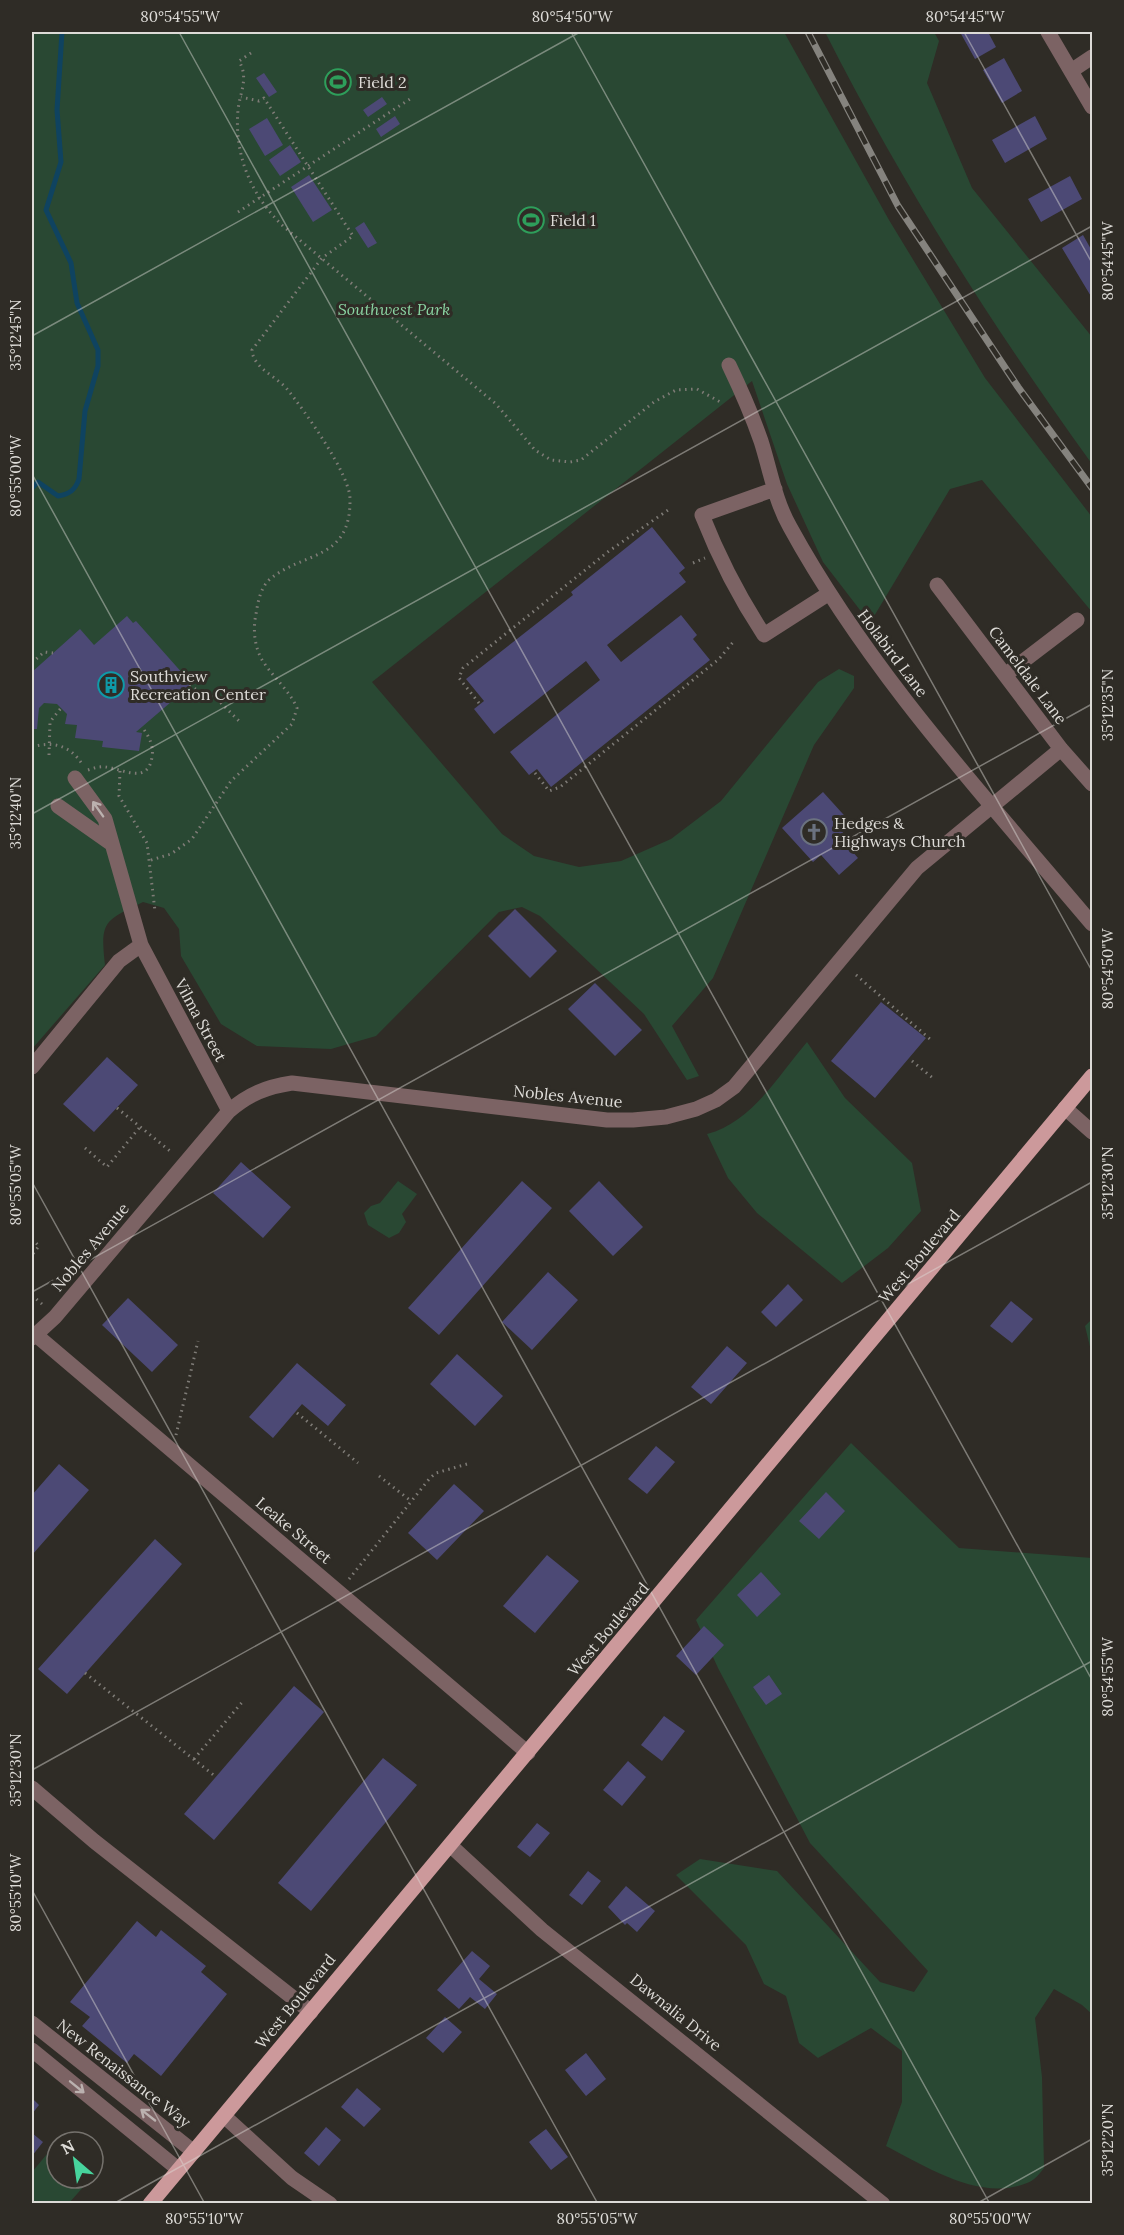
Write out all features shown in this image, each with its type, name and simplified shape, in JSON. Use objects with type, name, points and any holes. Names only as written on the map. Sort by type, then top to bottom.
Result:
[{"type":"main road","name":"West Boulevard","points":[[150,2204],[311,2012],[347,1964],[528,1753],[1092,1076]]},
{"type":"street","points":[[1048,32],[1092,107]]},
{"type":"street","points":[[1071,71],[1092,57]]},
{"type":"street","name":"Holabird Lane","points":[[729,366],[742,391],[788,524],[828,594],[860,641],[1092,924]]},
{"type":"street","points":[[776,489],[702,515],[717,553],[740,598],[764,635],[828,594]]},
{"type":"street","name":"Cameldale Lane","points":[[937,585],[1061,749],[1092,784]]},
{"type":"street","points":[[1005,675],[1077,620]]},
{"type":"street","name":"Nobles Avenue","points":[[34,1337],[55,1317],[229,1111],[252,1093],[292,1083],[607,1120],[666,1117],[696,1109],[716,1100],[734,1087],[907,879],[1061,749]]},
{"type":"street","name":"Vilma Street","points":[[75,778],[105,819],[141,945],[229,1111]]},
{"type":"street","points":[[58,807],[112,844]]},
{"type":"street","points":[[32,1067],[119,961],[141,945]]},
{"type":"street","points":[[1065,1108],[1092,1132]]},
{"type":"street","name":"Leake Street","points":[[34,1337],[528,1753]]},
{"type":"street","points":[[32,1788],[94,1841],[311,2012]]},
{"type":"street","name":"Dawnalia Drive","points":[[450,1845],[542,1930],[883,2204]]},
{"type":"street","name":"New Renaissance Way","points":[[32,2023],[194,2151]]},
{"type":"street","points":[[32,2050],[178,2169]]},
{"type":"street","points":[[224,2116],[292,2178],[330,2204]]},
{"type":"path","points":[[251,53],[239,61],[246,76],[241,97],[238,136],[246,174],[274,218],[496,404],[535,450],[551,460],[570,462],[581,460],[654,402],[676,390],[697,389],[722,403]]},
{"type":"path","points":[[152,860],[171,854],[186,845],[231,781],[284,733],[295,717],[294,702],[261,658],[255,644],[254,624],[261,592],[268,581],[330,549],[339,538],[349,515],[350,490],[330,450],[288,390],[256,362],[252,350],[322,258],[353,236],[264,98],[259,101],[241,97]]},
{"type":"path","points":[[238,212],[413,97]]},
{"type":"path","points":[[479,703],[459,678],[463,668],[609,550],[671,508]]},
{"type":"path","points":[[535,772],[549,791],[560,787],[719,659],[734,641]]},
{"type":"path","points":[[32,663],[44,652],[53,653]]},
{"type":"path","points":[[189,686],[217,699],[241,723]]},
{"type":"path","points":[[49,755],[50,722],[61,708]]},
{"type":"path","points":[[32,747],[49,744],[70,750],[86,770],[107,767],[139,774],[150,766],[153,750],[142,727]]},
{"type":"path","points":[[120,771],[119,796],[147,843],[152,860],[155,910]]},
{"type":"path","points":[[856,975],[930,1039]]},
{"type":"path","points":[[912,1061],[934,1078]]},
{"type":"path","points":[[117,1108],[170,1151]]},
{"type":"path","points":[[85,1148],[107,1167],[140,1127]]},
{"type":"path","points":[[32,1239],[39,1246],[32,1255]]},
{"type":"path","points":[[32,1295],[42,1304]]},
{"type":"path","points":[[175,1439],[198,1341]]},
{"type":"path","points":[[297,1413],[358,1463]]},
{"type":"path","points":[[346,1583],[436,1473],[467,1464]]},
{"type":"path","points":[[379,1476],[411,1501]]},
{"type":"path","points":[[85,1673],[216,1777]]},
{"type":"path","points":[[194,1760],[244,1700]]},
{"type":"green space","name":"Southwest Park","points":[[32,32],[784,32],[889,220],[985,378],[1092,517],[1092,612],[982,480],[950,489],[870,623],[823,562],[787,484],[752,381],[372,682],[502,834],[534,856],[579,867],[621,861],[671,839],[721,801],[818,682],[839,669],[854,676],[854,688],[814,745],[713,978],[672,1026],[699,1076],[687,1080],[644,1014],[540,916],[522,907],[499,912],[376,1036],[331,1049],[257,1046],[221,1024],[181,956],[179,929],[164,908],[143,902],[107,924],[103,939],[105,965],[32,1049]]},
{"type":"green space","points":[[825,32],[934,32],[939,41],[927,83],[972,188],[1092,337],[1092,464],[1019,360],[950,253],[885,144]]},
{"type":"green space","points":[[807,1042],[845,1098],[912,1163],[921,1211],[888,1248],[842,1283],[757,1213],[728,1178],[707,1134],[723,1128],[751,1109]]},
{"type":"green space","points":[[398,1181],[417,1194],[402,1214],[406,1222],[399,1233],[389,1238],[368,1225],[364,1213],[371,1206],[380,1203]]},
{"type":"green space","points":[[1092,1319],[1092,1355],[1085,1326]]},
{"type":"green space","points":[[851,1443],[959,1548],[1092,1558],[1092,2014],[1082,2005],[1054,1989],[1035,2018],[1042,2077],[1044,2168],[1030,2182],[1009,2188],[991,2188],[954,2179],[886,2146],[902,2102],[902,2051],[871,2028],[818,2058],[799,2043],[786,1996],[764,1984],[746,1945],[676,1875],[700,1859],[777,1871],[880,1982],[914,1992],[928,1971],[810,1843],[718,1668],[696,1620]]},
{"type":"green space","points":[[45,2156],[45,2190],[81,2190],[69,2203],[32,2203],[32,2172]]},
{"type":"building","points":[[960,32],[988,32],[996,47],[975,59]]},
{"type":"building","points":[[1004,58],[1022,91],[1002,103],[983,70]]},
{"type":"building","points":[[264,73],[277,92],[269,97],[256,78]]},
{"type":"building","points":[[382,97],[387,104],[368,117],[363,110]]},
{"type":"building","points":[[395,116],[400,124],[381,137],[376,129]]},
{"type":"building","points":[[1035,116],[1047,139],[1005,163],[992,140]]},
{"type":"building","points":[[267,118],[283,145],[265,156],[249,129]]},
{"type":"building","points":[[290,145],[301,162],[280,176],[269,160]]},
{"type":"building","points":[[309,175],[332,210],[313,222],[291,187]]},
{"type":"building","points":[[1070,176],[1082,199],[1041,222],[1028,199]]},
{"type":"building","points":[[364,222],[377,243],[368,248],[355,228]]},
{"type":"building","points":[[1083,235],[1092,251],[1092,298],[1062,248]]},
{"type":"building","points":[[652,527],[685,568],[679,573],[686,582],[607,645],[621,662],[681,615],[697,635],[693,639],[710,660],[551,787],[537,769],[529,775],[510,752],[600,680],[586,661],[494,734],[474,709],[484,701],[466,679],[573,595],[571,592]]},
{"type":"building","name":"Southview Recreation Center","points":[[127,616],[133,623],[136,621],[192,684],[136,732],[142,733],[139,751],[102,747],[103,741],[75,738],[77,725],[65,724],[67,714],[57,704],[44,703],[39,708],[37,729],[32,729],[32,672],[80,629],[94,645]]},
{"type":"building","name":"Hedges & Highways Church","points":[[823,792],[852,824],[839,836],[858,858],[839,875],[821,855],[813,862],[782,828]]},
{"type":"building","points":[[515,909],[557,951],[530,978],[488,936]]},
{"type":"building","points":[[595,983],[642,1030],[615,1056],[568,1009]]},
{"type":"building","points":[[881,1002],[926,1038],[875,1098],[831,1061]]},
{"type":"building","points":[[107,1057],[138,1085],[94,1132],[63,1104]]},
{"type":"building","points":[[241,1162],[291,1207],[263,1238],[213,1193]]},
{"type":"building","points":[[522,1181],[552,1208],[439,1335],[408,1308]]},
{"type":"building","points":[[599,1181],[643,1227],[613,1256],[569,1211]]},
{"type":"building","points":[[548,1272],[578,1300],[532,1350],[502,1322]]},
{"type":"building","points":[[788,1284],[803,1300],[776,1327],[761,1312]]},
{"type":"building","points":[[128,1298],[178,1345],[152,1372],[102,1325]]},
{"type":"building","points":[[1011,1301],[1033,1319],[1012,1343],[990,1326]]},
{"type":"building","points":[[727,1346],[747,1363],[711,1404],[691,1387]]},
{"type":"building","points":[[457,1354],[503,1396],[475,1426],[430,1384]]},
{"type":"building","points":[[297,1363],[346,1405],[328,1426],[302,1404],[273,1438],[249,1417]]},
{"type":"building","points":[[656,1446],[675,1462],[647,1494],[628,1479]]},
{"type":"building","points":[[59,1464],[89,1490],[32,1555],[32,1495]]},
{"type":"building","points":[[454,1484],[484,1511],[437,1560],[408,1533]]},
{"type":"building","points":[[826,1492],[845,1511],[819,1539],[799,1521]]},
{"type":"building","points":[[155,1539],[182,1564],[67,1694],[38,1669]]},
{"type":"building","points":[[547,1555],[579,1581],[535,1633],[503,1606]]},
{"type":"building","points":[[761,1572],[781,1594],[757,1617],[737,1595]]},
{"type":"building","points":[[704,1626],[724,1645],[696,1675],[676,1656]]},
{"type":"building","points":[[769,1675],[782,1694],[766,1705],[753,1687]]},
{"type":"building","points":[[294,1686],[324,1712],[214,1840],[184,1814]]},
{"type":"building","points":[[664,1716],[685,1731],[662,1761],[641,1745]]},
{"type":"building","points":[[383,1758],[417,1785],[311,1911],[278,1883]]},
{"type":"building","points":[[628,1761],[646,1777],[622,1806],[603,1790]]},
{"type":"building","points":[[537,1823],[550,1833],[530,1857],[517,1847]]},
{"type":"building","points":[[588,1871],[601,1881],[582,1905],[569,1895]]},
{"type":"building","points":[[626,1886],[655,1911],[637,1932],[627,1923],[625,1925],[608,1907]]},
{"type":"building","points":[[137,1921],[156,1937],[161,1930],[206,1966],[201,1972],[227,1994],[161,2076],[134,2054],[127,2063],[82,2026],[90,2017],[70,2002]]},
{"type":"building","points":[[472,1951],[490,1966],[479,1979],[497,1994],[485,2009],[470,1997],[459,2009],[437,1990]]},
{"type":"building","points":[[445,2017],[462,2032],[443,2053],[426,2038]]},
{"type":"building","points":[[586,2053],[606,2079],[586,2096],[565,2070]]},
{"type":"building","points":[[357,2088],[381,2109],[364,2127],[341,2107]]},
{"type":"building","points":[[32,2098],[39,2105],[32,2114]]},
{"type":"building","points":[[326,2127],[341,2140],[319,2166],[304,2153]]},
{"type":"building","points":[[546,2129],[568,2157],[551,2170],[529,2142]]},
{"type":"building","points":[[32,2133],[43,2142],[32,2156]]},
{"type":"waterway","points":[[32,488],[38,482],[58,496],[69,493],[76,486],[79,479],[85,411],[98,366],[98,350],[77,303],[71,263],[46,210],[61,162],[57,110],[62,32]]},
{"type":"railway","points":[[808,32],[898,206],[1018,387],[1092,488]]},
{"type":"place","name":"Field 2","points":[[338,82]]},
{"type":"place","name":"Field 1","points":[[531,220]]},
{"type":"place","name":"Southview Recreation Center","points":[[111,685]]},
{"type":"place","name":"Hedges & Highways Church","points":[[814,832]]}]
